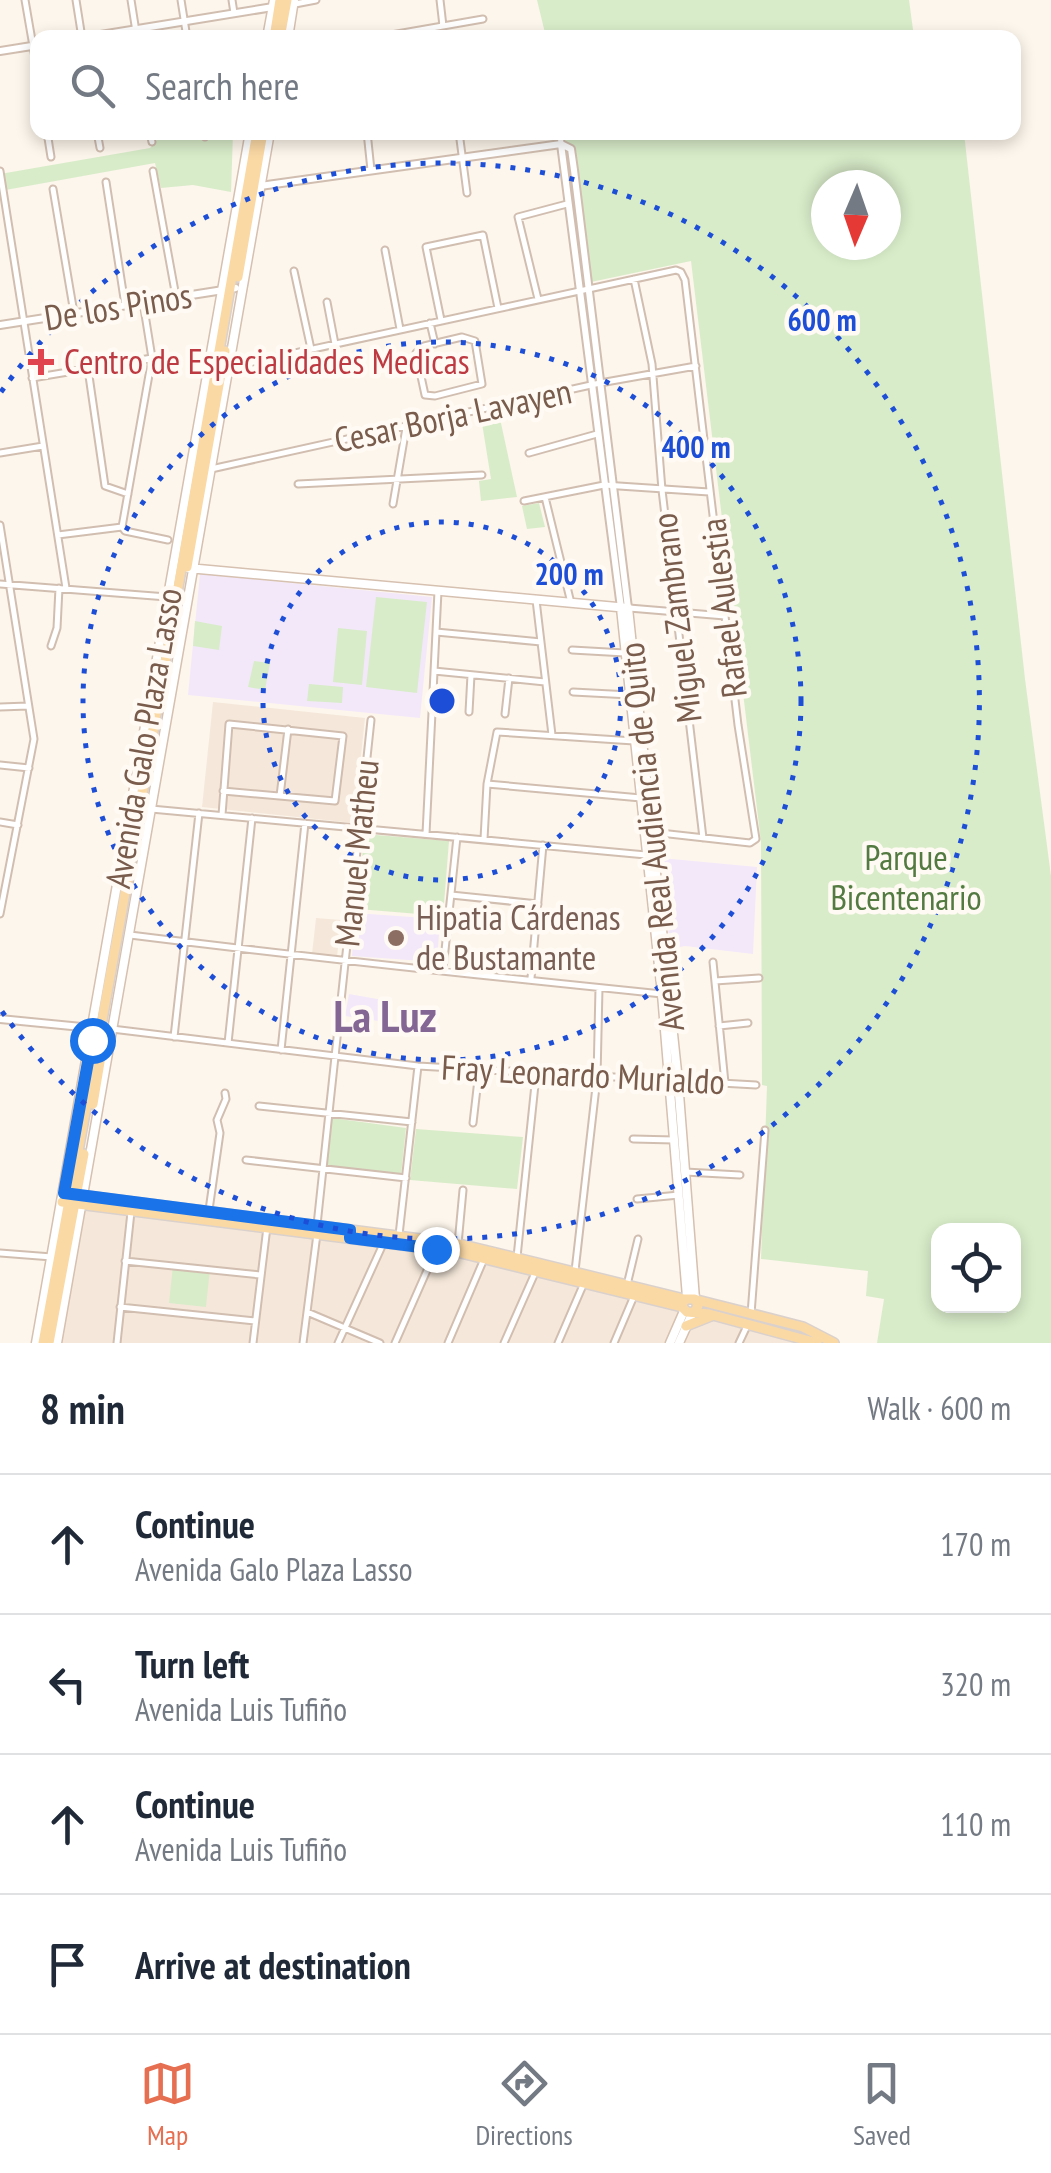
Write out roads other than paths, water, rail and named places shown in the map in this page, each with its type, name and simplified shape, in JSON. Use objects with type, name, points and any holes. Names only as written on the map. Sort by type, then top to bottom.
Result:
[{"type":"main road","points":[[276,30],[283,3]]},
{"type":"main road","points":[[283,3],[287,30]]},
{"type":"main road","name":"Avenida Galo Plaza Lasso","points":[[46,1343],[184,568],[229,289],[258,140]]},
{"type":"main road","name":"Avenida Galo Plaza Lasso","points":[[46,1343],[52,1256],[73,1199],[130,935],[184,568],[211,469],[260,186],[260,140]]},
{"type":"main road","points":[[184,568],[624,608]]},
{"type":"main road","name":"Avenida Galo Plaza Lasso","points":[[73,1199],[93,1028],[170,597],[184,568]]},
{"type":"main road","name":"Avenida Real Audiencia de Quito","points":[[624,608],[634,742],[685,1172],[690,1304],[670,1343]]},
{"type":"main road","name":"Avenida Real Audiencia de Quito","points":[[624,608],[651,832],[690,1304]]},
{"type":"main road","points":[[73,1199],[209,1210],[384,1242],[458,1248],[536,1272],[584,1283],[627,1284],[671,1296],[716,1315],[749,1318]]},
{"type":"main road","points":[[73,1199],[268,1228],[280,1225]]},
{"type":"main road","points":[[350,1234],[400,1235],[575,1271],[634,1296],[690,1304],[776,1325],[804,1327],[834,1343]]},
{"type":"main road","points":[[671,1296],[686,1284]]},
{"type":"main road","points":[[679,1343],[690,1304]]},
{"type":"main road","points":[[686,1326],[716,1315]]},
{"type":"main road","points":[[776,1325],[796,1340],[817,1343]]},
{"type":"street","points":[[25,0],[32,30]]},
{"type":"street","points":[[76,0],[81,30]]},
{"type":"street","points":[[130,0],[136,30]]},
{"type":"street","points":[[181,0],[186,30]]},
{"type":"street","points":[[232,0],[234,13]]},
{"type":"street","points":[[150,30],[316,0]]},
{"type":"street","points":[[440,0],[443,26]]},
{"type":"street","points":[[420,30],[483,19]]},
{"type":"street","points":[[0,51],[30,46]]},
{"type":"street","points":[[48,140],[50,157]]},
{"type":"street","points":[[99,140],[100,148]]},
{"type":"street","points":[[368,140],[371,170]]},
{"type":"street","points":[[460,140],[467,194]]},
{"type":"street","name":"Avenida Real Audiencia de Quito","points":[[561,140],[579,290],[596,384],[597,434],[608,485]]},
{"type":"street","points":[[260,186],[562,144]]},
{"type":"street","name":"Avenida Real Audiencia de Quito","points":[[562,144],[572,152],[624,608]]},
{"type":"street","points":[[152,171],[176,297]]},
{"type":"street","points":[[0,172],[58,535],[63,588],[52,646]]},
{"type":"street","points":[[106,182],[126,305]]},
{"type":"street","points":[[53,189],[74,313]]},
{"type":"street","points":[[538,300],[518,216],[567,204]]},
{"type":"street","points":[[441,320],[426,247],[482,234],[498,308]]},
{"type":"street","points":[[384,250],[400,330]]},
{"type":"street","points":[[294,271],[311,349]]},
{"type":"street","name":"Rafael Aulestia","points":[[634,279],[681,272],[756,838],[750,843],[651,832]]},
{"type":"street","points":[[230,366],[634,279]]},
{"type":"street","name":"Miguel Zambrano","points":[[634,279],[652,373],[703,838]]},
{"type":"street","name":"De los Pinos","points":[[0,325],[229,289]]},
{"type":"street","points":[[143,302],[152,358],[122,527],[125,532],[168,540]]},
{"type":"street","points":[[326,302],[335,344]]},
{"type":"street","points":[[430,323],[435,344]]},
{"type":"street","points":[[473,338],[482,384],[435,396],[426,394],[415,355],[419,348],[435,344],[473,338]]},
{"type":"street","points":[[32,378],[152,358]]},
{"type":"street","name":"Cesar Borja Lavayen","points":[[211,469],[596,384],[696,366]]},
{"type":"street","points":[[88,369],[105,486],[128,494]]},
{"type":"street","points":[[393,504],[406,427]]},
{"type":"street","points":[[529,452],[597,434]]},
{"type":"street","points":[[0,453],[43,446]]},
{"type":"street","points":[[298,484],[398,476],[482,475]]},
{"type":"street","points":[[524,500],[608,485],[710,492]]},
{"type":"street","points":[[545,497],[571,603]]},
{"type":"street","points":[[0,525],[34,739],[0,914]]},
{"type":"street","points":[[58,535],[122,527]]},
{"type":"street","points":[[0,584],[170,597]]},
{"type":"street","points":[[426,834],[438,591]]},
{"type":"street","points":[[536,600],[552,735]]},
{"type":"street","points":[[624,608],[725,616]]},
{"type":"street","points":[[436,632],[541,642]]},
{"type":"street","points":[[572,650],[626,652]]},
{"type":"street","points":[[434,670],[546,682]]},
{"type":"street","points":[[469,712],[471,675]]},
{"type":"street","points":[[505,714],[509,678]]},
{"type":"street","points":[[573,692],[630,695]]},
{"type":"street","points":[[0,707],[28,706]]},
{"type":"street","name":"Manuel Matheu","points":[[304,1343],[371,720]]},
{"type":"street","points":[[222,816],[223,791],[230,724],[343,735],[337,799],[332,802],[223,791]]},
{"type":"street","points":[[280,796],[288,729]]},
{"type":"street","points":[[484,840],[487,784],[497,732],[634,742]]},
{"type":"street","points":[[0,765],[29,768]]},
{"type":"street","points":[[487,784],[641,798]]},
{"type":"street","points":[[151,809],[650,855]]},
{"type":"street","points":[[174,1037],[198,813]]},
{"type":"street","points":[[228,1043],[252,818]]},
{"type":"street","points":[[0,822],[18,825]]},
{"type":"street","points":[[281,1050],[305,823]]},
{"type":"street","points":[[443,969],[457,838]]},
{"type":"street","points":[[531,978],[543,846]]},
{"type":"street","points":[[451,895],[538,904]]},
{"type":"street","points":[[130,935],[346,962],[662,994]]},
{"type":"street","points":[[713,962],[725,1083]]},
{"type":"street","points":[[715,981],[759,978]]},
{"type":"street","points":[[575,1271],[598,1078],[599,988]]},
{"type":"street","points":[[0,1019],[93,1028]]},
{"type":"street","points":[[719,1026],[748,1023]]},
{"type":"street","name":"Fray Leonardo Murialdo","points":[[112,1030],[418,1066],[756,1085]]},
{"type":"street","points":[[400,1235],[418,1066]]},
{"type":"street","points":[[473,1123],[479,1071]]},
{"type":"street","points":[[517,1258],[536,1075]]},
{"type":"street","points":[[209,1210],[224,1093]]},
{"type":"street","points":[[259,1106],[412,1122]]},
{"type":"street","points":[[739,1343],[749,1318],[765,1130]]},
{"type":"street","points":[[633,1138],[674,1140]]},
{"type":"street","points":[[246,1160],[406,1178]]},
{"type":"street","points":[[685,1172],[740,1174]]},
{"type":"street","points":[[458,1248],[463,1190]]},
{"type":"street","points":[[636,1199],[680,1195]]},
{"type":"street","points":[[118,1343],[131,1210]]},
{"type":"street","points":[[253,1343],[268,1228]]},
{"type":"street","points":[[627,1284],[638,1239]]},
{"type":"street","points":[[338,1343],[384,1242]]},
{"type":"street","points":[[394,1343],[436,1249]]},
{"type":"street","points":[[0,1252],[52,1256]]},
{"type":"street","points":[[448,1343],[484,1259]]},
{"type":"street","points":[[125,1261],[260,1275]]},
{"type":"street","points":[[504,1343],[536,1272]]},
{"type":"street","points":[[558,1343],[584,1283]]},
{"type":"street","points":[[614,1343],[634,1296]]},
{"type":"street","points":[[120,1307],[255,1322]]},
{"type":"street","points":[[307,1312],[380,1343]]},
{"type":"place","name":"Centro de Especialidades Medicas","points":[[41,362]]},
{"type":"place","name":"Hipatia Cárdenas de Bustamante","points":[[396,938]]},
{"type":"district","name":"La Luz","points":[[385,1016]]},
{"type":"park label","name":"Parque Bicentenario","points":[[906,878]]}]
